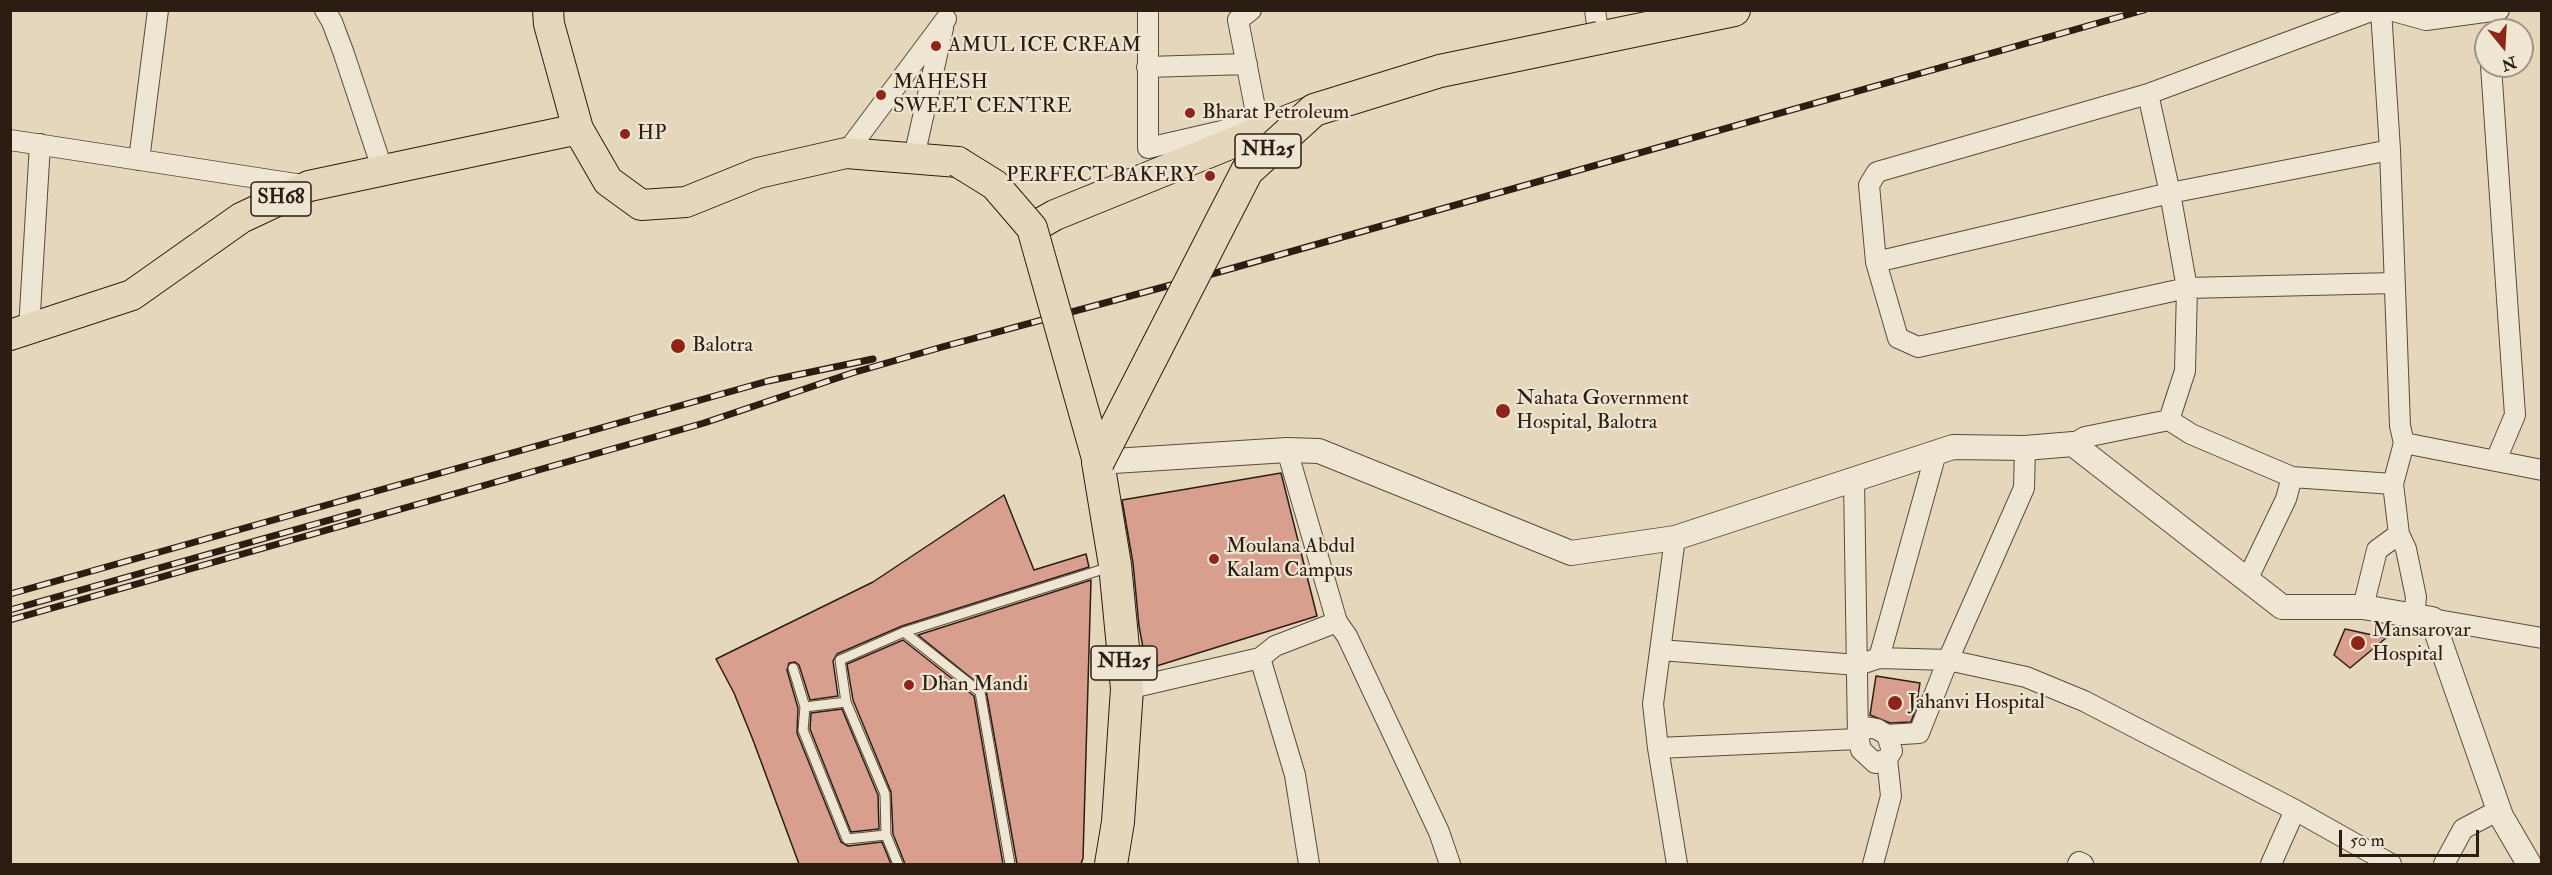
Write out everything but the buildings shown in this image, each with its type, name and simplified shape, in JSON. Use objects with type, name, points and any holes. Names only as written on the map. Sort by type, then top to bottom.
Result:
[{"type":"highway","name":"NH25","points":[[1111,864],[1118,822],[1127,689],[1115,565],[1098,462],[1247,171],[1314,110],[1597,24],[1734,10]]},
{"type":"main road","points":[[548,10],[549,24],[578,129],[608,181],[641,205],[686,202],[758,173],[846,153],[958,162],[995,185],[1032,228],[1098,462]]},
{"type":"main road","points":[[1032,228],[1055,215],[1314,110]]},
{"type":"main road","name":"SH68","points":[[20,332],[132,295],[241,218],[309,186],[578,129]]},
{"type":"street","points":[[139,160],[158,10]]},
{"type":"street","points":[[325,10],[332,22],[383,171]]},
{"type":"street","points":[[1148,10],[1148,148],[1222,131],[1257,118],[1238,20],[1251,10]]},
{"type":"street","points":[[2374,10],[2148,94],[1877,172],[1869,185],[1876,262],[1898,338],[1918,347],[2187,288],[2394,283]]},
{"type":"street","points":[[2381,10],[2390,150],[2400,426],[2404,443],[2393,484],[2399,534],[2406,549],[2416,597],[2423,617],[2499,810],[2529,864]]},
{"type":"street","points":[[2390,10],[2426,20],[2491,17]]},
{"type":"street","points":[[846,153],[948,15]]},
{"type":"street","points":[[914,157],[948,15]]},
{"type":"street","points":[[1147,67],[1247,64]]},
{"type":"street","points":[[2492,78],[2515,415],[2496,460]]},
{"type":"street","points":[[2148,94],[2170,193],[2187,288],[2185,371],[2169,420]]},
{"type":"street","points":[[10,140],[309,186]]},
{"type":"street","points":[[20,332],[40,144]]},
{"type":"street","points":[[1876,262],[2170,193],[2390,150]]},
{"type":"street","points":[[1098,462],[1287,450],[1318,451],[1571,553],[1675,538],[1953,447],[2025,448],[2073,444],[2085,437],[2169,420],[2191,434],[2292,477],[2393,484]]},
{"type":"street","points":[[2404,443],[2541,470]]},
{"type":"street","points":[[2073,444],[2282,607],[2362,607],[2541,638]]},
{"type":"street","points":[[1858,739],[1862,729],[1866,727],[1877,729],[1887,735],[1919,733],[1948,660],[2024,488],[2025,448]]},
{"type":"street","points":[[1287,450],[1336,622],[1347,636],[1434,821],[1450,864]]},
{"type":"street","points":[[1880,658],[1936,453]]},
{"type":"street","points":[[2247,580],[2286,499],[2292,477]]},
{"type":"street","points":[[1854,479],[1858,739],[1861,750],[1875,763],[1887,759]]},
{"type":"street","points":[[2362,607],[2377,550],[2399,534]]},
{"type":"street","points":[[1675,538],[1653,704],[1677,864]]},
{"type":"street","points":[[1127,689],[1260,658],[1275,645],[1336,622]]},
{"type":"street","points":[[1660,650],[1857,665],[1880,658],[1948,660],[2026,677],[2084,701],[2295,810],[2391,864]]},
{"type":"street","points":[[1260,658],[1295,775],[1310,864]]},
{"type":"street","points":[[1873,864],[1891,796],[1887,759],[1892,751],[1887,735]]},
{"type":"street","points":[[1658,748],[1858,739]]},
{"type":"street","points":[[2271,864],[2295,810]]},
{"type":"street","points":[[2444,864],[2463,829],[2499,810]]},
{"type":"street","points":[[2078,864],[2079,862],[2083,864]]},
{"type":"lane","points":[[898,864],[886,835],[885,794],[846,702],[840,660],[904,632],[1115,565]]},
{"type":"lane","points":[[904,632],[980,692],[1010,864]]},
{"type":"lane","points":[[793,668],[805,707],[803,730],[847,839],[886,835]]},
{"type":"lane","points":[[805,707],[846,702]]},
{"type":"railway","points":[[10,620],[704,423],[852,373],[942,347],[1219,272],[2144,10]]},
{"type":"railway","points":[[10,594],[768,381],[873,359]]},
{"type":"railway","points":[[10,610],[358,512]]},
{"type":"place","name":"AMUL ICE CREAM","points":[[936,46]]},
{"type":"place","name":"MAHESH SWEET CENTRE","points":[[881,95]]},
{"type":"place","name":"Bharat Petroleum","points":[[1190,113]]},
{"type":"place","name":"HP","points":[[625,134]]},
{"type":"place","name":"PERFECT BAKERY","points":[[1210,176]]},
{"type":"place","name":"Balotra","points":[[678,346]]},
{"type":"place","name":"Nahata Government Hospital, Balotra","points":[[1503,411]]},
{"type":"place","name":"Moulana Abdul Kalam Campus","points":[[1214,559]]},
{"type":"place","name":"Mansarovar Hospital","points":[[2358,643]]},
{"type":"place","name":"Dhan Mandi","points":[[909,685]]},
{"type":"place","name":"Jahanvi Hospital","points":[[1895,703]]}]
